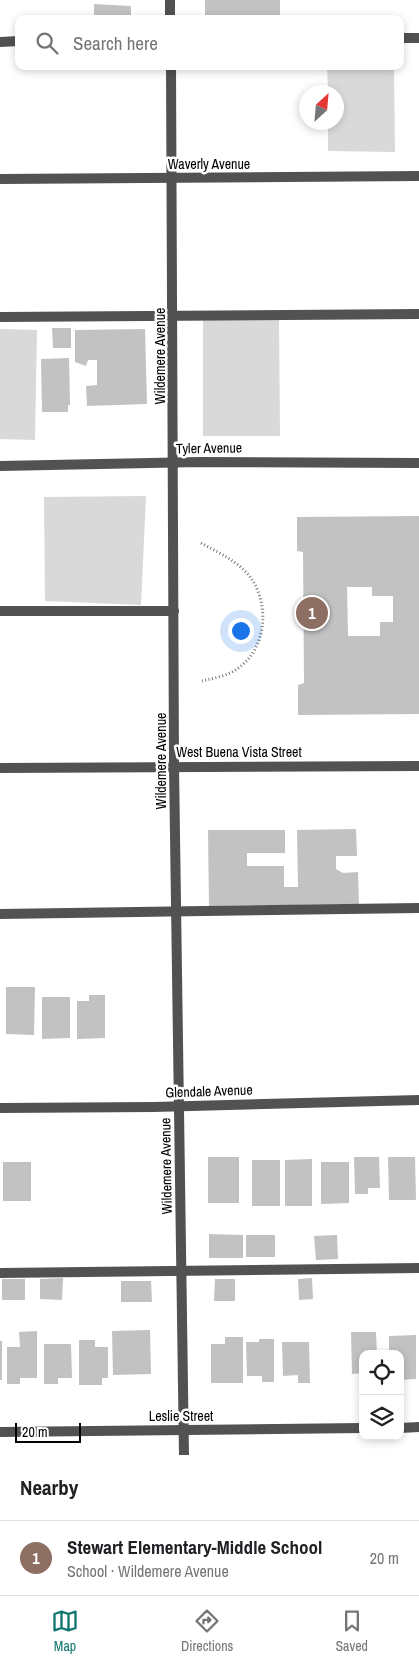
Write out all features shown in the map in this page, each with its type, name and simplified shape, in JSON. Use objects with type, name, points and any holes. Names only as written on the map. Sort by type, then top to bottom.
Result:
[{"type":"street","points":[[170,0],[170,15]]},
{"type":"street","points":[[404,38],[419,38]]},
{"type":"street","points":[[0,42],[15,41]]},
{"type":"street","name":"Wildemere Avenue","points":[[171,70],[174,766],[184,1455]]},
{"type":"street","name":"Waverly Avenue","points":[[0,179],[419,176]]},
{"type":"street","points":[[0,317],[419,314]]},
{"type":"street","name":"Tyler Avenue","points":[[0,466],[174,463],[419,463]]},
{"type":"street","points":[[0,612],[174,611]]},
{"type":"street","name":"West Buena Vista Street","points":[[0,768],[419,766]]},
{"type":"street","points":[[0,914],[419,908]]},
{"type":"street","name":"Glendale Avenue","points":[[0,1108],[419,1100]]},
{"type":"street","points":[[0,1273],[419,1268]]},
{"type":"street","points":[[404,1428],[419,1427]]},
{"type":"street","name":"Leslie Street","points":[[0,1432],[359,1428]]},
{"type":"path","points":[[201,543],[233,560],[251,579],[264,614],[260,636],[252,654],[241,666],[218,678],[202,681]]},
{"type":"shaded area","points":[[327,70],[394,70],[395,152],[328,151],[328,130],[344,130],[344,85],[328,85]]},
{"type":"shaded area","points":[[203,320],[279,320],[280,436],[203,436]]},
{"type":"shaded area","points":[[0,329],[37,330],[35,440],[0,439]]},
{"type":"shaded area","points":[[146,496],[141,605],[45,601],[44,497]]},
{"type":"building","points":[[205,0],[280,0],[280,15],[205,15]]},
{"type":"building","points":[[94,4],[131,6],[131,15],[94,15]]},
{"type":"building","points":[[52,328],[71,328],[71,348],[53,348]]},
{"type":"building","points":[[145,329],[147,404],[87,406],[86,386],[97,385],[97,360],[88,360],[86,366],[75,362],[75,330]]},
{"type":"building","points":[[69,358],[70,405],[68,405],[68,412],[42,412],[41,359]]},
{"type":"building","points":[[419,516],[419,714],[298,715],[298,685],[304,683],[303,552],[297,551],[297,517]],"holes":[[[347,587],[372,587],[372,596],[393,596],[393,622],[380,622],[380,636],[348,636]]]},
{"type":"building","points":[[356,829],[357,856],[336,856],[336,869],[343,873],[358,872],[359,904],[209,906],[208,830],[285,830],[285,853],[247,853],[247,866],[284,866],[284,887],[298,887],[297,830]]},
{"type":"building","points":[[6,987],[35,987],[34,1035],[6,1034]]},
{"type":"building","points":[[89,995],[105,995],[105,1038],[77,1039],[77,1001],[89,1001]]},
{"type":"building","points":[[42,997],[70,997],[70,1038],[42,1039]]},
{"type":"building","points":[[208,1157],[239,1157],[239,1203],[208,1203]]},
{"type":"building","points":[[354,1157],[379,1157],[380,1188],[368,1188],[368,1194],[355,1194]]},
{"type":"building","points":[[388,1157],[415,1157],[416,1200],[389,1200]]},
{"type":"building","points":[[312,1159],[312,1206],[285,1206],[285,1160]]},
{"type":"building","points":[[252,1160],[280,1160],[280,1206],[252,1206]]},
{"type":"building","points":[[3,1162],[31,1162],[31,1201],[3,1201]]},
{"type":"building","points":[[321,1162],[349,1162],[349,1203],[321,1204]]},
{"type":"building","points":[[209,1234],[243,1235],[243,1258],[209,1258]]},
{"type":"building","points":[[246,1235],[275,1235],[275,1257],[246,1257]]},
{"type":"building","points":[[337,1235],[338,1259],[316,1260],[314,1236]]},
{"type":"building","points":[[63,1278],[62,1300],[40,1299],[40,1279]]},
{"type":"building","points":[[312,1278],[313,1299],[299,1300],[298,1279]]},
{"type":"building","points":[[2,1279],[25,1279],[25,1300],[2,1300]]},
{"type":"building","points":[[215,1279],[235,1279],[235,1301],[214,1301]]},
{"type":"building","points":[[121,1281],[151,1281],[152,1302],[121,1302]]},
{"type":"building","points":[[150,1330],[151,1374],[113,1375],[112,1331]]},
{"type":"building","points":[[37,1331],[37,1378],[20,1378],[20,1384],[7,1384],[7,1347],[20,1347],[19,1332]]},
{"type":"building","points":[[351,1332],[376,1332],[377,1350],[359,1350],[359,1373],[352,1374]]},
{"type":"building","points":[[416,1335],[416,1379],[404,1380],[404,1350],[389,1350],[389,1336]]},
{"type":"building","points":[[225,1337],[243,1337],[243,1383],[211,1383],[211,1344],[225,1344]]},
{"type":"building","points":[[259,1339],[274,1339],[274,1382],[262,1382],[262,1376],[247,1376],[246,1342],[259,1342]]},
{"type":"building","points":[[79,1340],[95,1340],[95,1347],[108,1347],[108,1378],[102,1378],[102,1385],[79,1385]]},
{"type":"building","points":[[0,1341],[2,1341],[2,1380],[0,1380]]},
{"type":"building","points":[[282,1342],[309,1342],[310,1383],[298,1383],[298,1375],[283,1376]]},
{"type":"building","points":[[44,1344],[71,1344],[72,1378],[58,1378],[58,1384],[44,1384]]},
{"type":"place","name":"Stewart Elementary-Middle School","points":[[312,613]]}]
